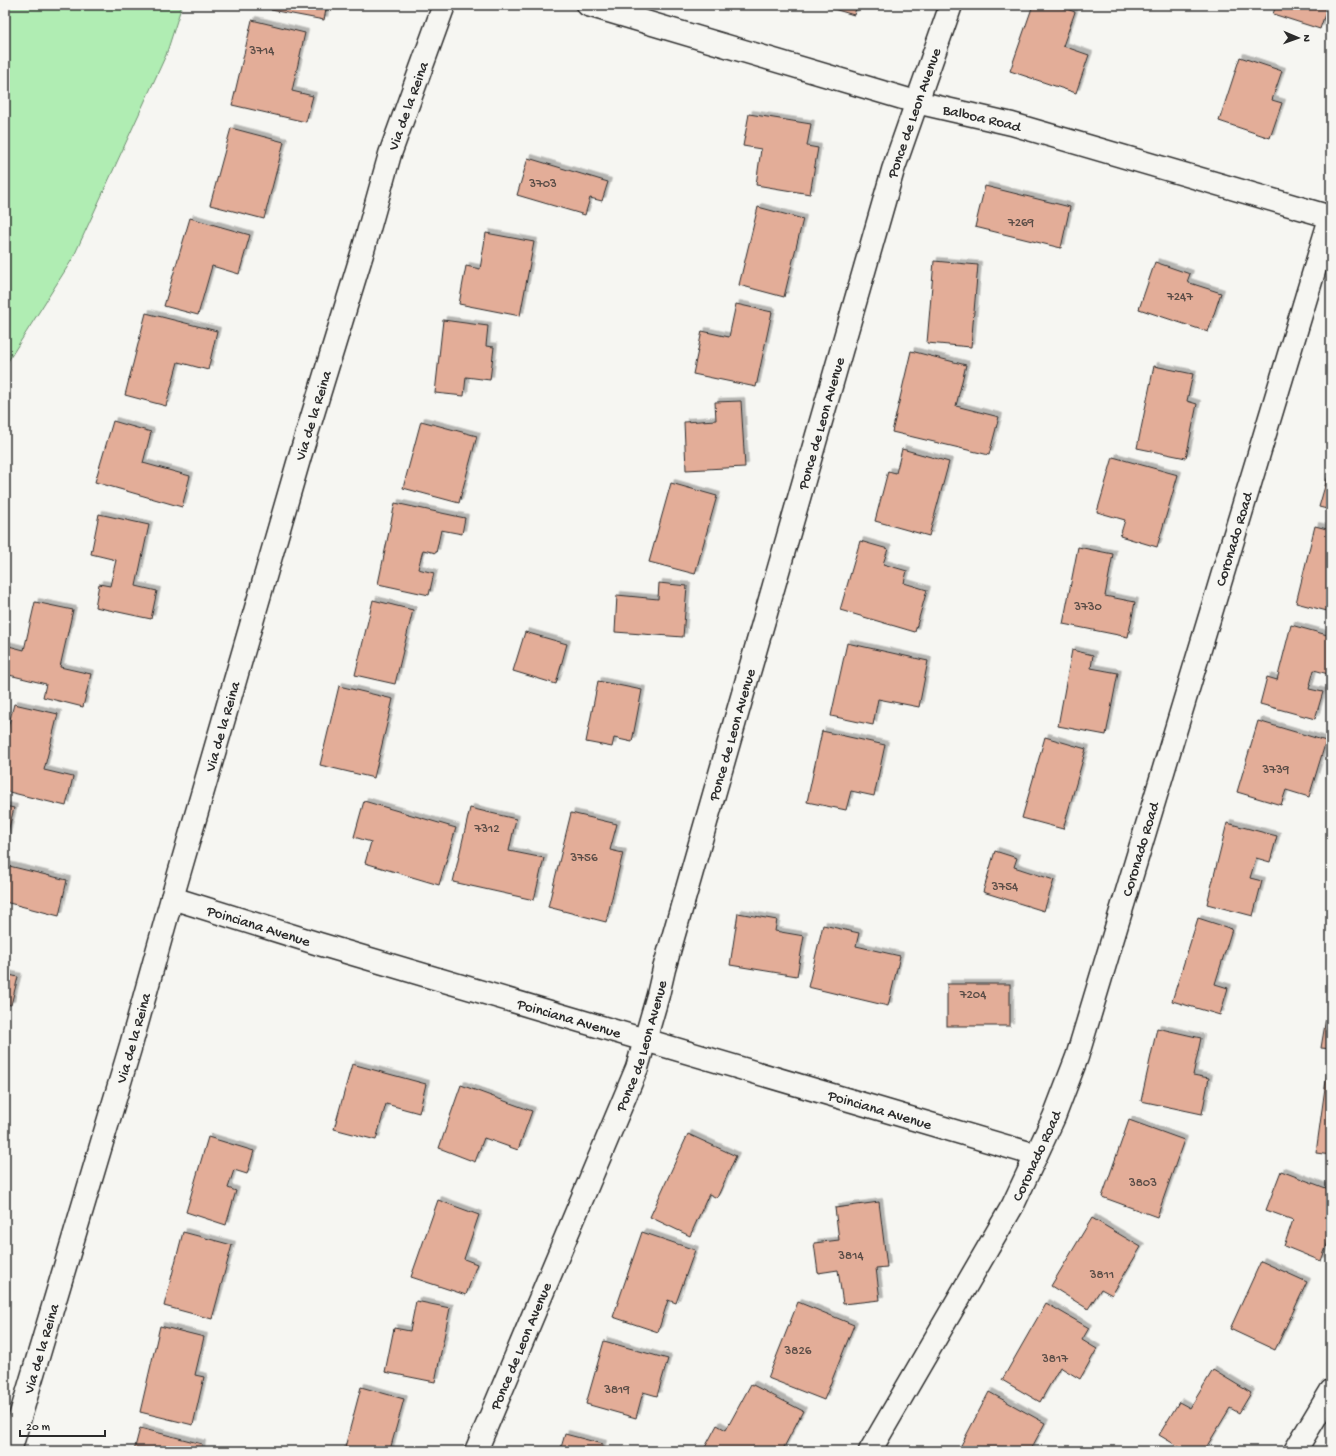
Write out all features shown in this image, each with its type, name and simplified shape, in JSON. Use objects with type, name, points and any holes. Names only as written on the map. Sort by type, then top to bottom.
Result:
[{"type":"street","name":"Via de la Reina","points":[[10,1451],[131,1045],[300,456],[362,254],[390,154],[444,5]]},
{"type":"street","name":"Balboa Road","points":[[588,5],[916,102],[1012,124],[1331,216]]},
{"type":"street","name":"Ponce de Leon Avenue","points":[[476,1451],[636,1068],[646,1039],[664,970],[893,170],[951,5]]},
{"type":"street","name":"Coronado Road","points":[[870,1451],[1013,1205],[1054,1117],[1077,1057],[1331,216]]},
{"type":"street","name":"Poinciana Avenue","points":[[172,898],[319,944],[1036,1155]]},
{"type":"street","points":[[1295,1451],[1331,1391]]},
{"type":"green space","points":[[5,5],[182,5],[166,55],[73,258],[5,366]]},
{"type":"building","points":[[272,5],[327,5],[324,20],[271,10]]},
{"type":"building","points":[[820,5],[857,5],[854,15]]},
{"type":"building","points":[[1033,5],[1055,5],[1075,12],[1063,46],[1089,55],[1076,93],[1010,71]]},
{"type":"building","points":[[1276,5],[1328,5],[1320,29],[1273,14]]},
{"type":"building","points":[[252,20],[305,33],[292,91],[313,96],[306,122],[232,105]]},
{"type":"building","points":[[1240,57],[1282,71],[1272,100],[1282,103],[1270,138],[1219,121]]},
{"type":"building","points":[[749,114],[811,124],[807,146],[818,148],[810,194],[756,185],[761,149],[743,146]]},
{"type":"building","points":[[231,128],[284,142],[264,219],[210,205]]},
{"type":"building","points":[[528,158],[608,182],[602,201],[590,198],[585,215],[517,195]]},
{"type":"building","points":[[985,186],[1070,207],[1061,248],[975,227]]},
{"type":"building","points":[[758,207],[803,219],[784,297],[739,285]]},
{"type":"building","points":[[190,218],[250,235],[239,274],[212,266],[198,315],[164,306]]},
{"type":"building","points":[[486,233],[534,242],[520,316],[459,304],[466,266],[480,269]]},
{"type":"building","points":[[934,261],[978,265],[971,347],[927,343]]},
{"type":"building","points":[[1155,262],[1190,274],[1187,282],[1221,293],[1208,332],[1139,309]]},
{"type":"building","points":[[736,304],[772,312],[756,387],[693,374],[702,331],[729,337]]},
{"type":"building","points":[[146,313],[217,331],[208,370],[178,362],[166,406],[125,395]]},
{"type":"building","points":[[443,320],[488,326],[486,346],[494,347],[490,380],[466,377],[464,396],[435,393]]},
{"type":"building","points":[[911,351],[966,365],[956,406],[999,417],[989,455],[892,432]]},
{"type":"building","points":[[1154,366],[1193,374],[1187,401],[1197,404],[1186,458],[1137,448]]},
{"type":"building","points":[[741,401],[745,467],[686,470],[684,422],[716,420],[715,402]]},
{"type":"building","points":[[113,421],[151,432],[143,463],[190,476],[182,507],[95,482]]},
{"type":"building","points":[[421,421],[477,436],[459,503],[403,488]]},
{"type":"building","points":[[902,449],[949,462],[929,536],[875,521],[888,471],[896,473]]},
{"type":"building","points":[[1113,457],[1178,475],[1157,547],[1120,536],[1125,520],[1097,512]]},
{"type":"building","points":[[1331,465],[1331,510],[1319,507]]},
{"type":"building","points":[[671,483],[717,496],[695,574],[649,562]]},
{"type":"building","points":[[395,503],[465,518],[462,534],[441,530],[436,553],[423,550],[418,569],[434,573],[429,595],[378,584]]},
{"type":"building","points":[[99,514],[149,525],[136,586],[157,591],[151,619],[95,607],[99,584],[110,586],[116,560],[91,554]]},
{"type":"building","points":[[1315,526],[1331,530],[1331,612],[1296,603]]},
{"type":"building","points":[[860,541],[888,549],[883,564],[907,571],[904,583],[927,590],[915,632],[840,610]]},
{"type":"building","points":[[1078,547],[1113,554],[1105,596],[1135,602],[1128,637],[1063,624]]},
{"type":"building","points":[[659,583],[687,586],[683,637],[615,632],[617,595],[658,599]]},
{"type":"building","points":[[373,600],[413,610],[395,684],[355,675]]},
{"type":"building","points":[[35,602],[73,610],[60,667],[91,674],[83,707],[43,697],[46,684],[5,674],[5,645],[24,650]]},
{"type":"building","points":[[1291,625],[1331,636],[1331,661],[1328,674],[1314,670],[1309,689],[1323,692],[1315,719],[1260,704],[1267,677],[1277,680]]},
{"type":"building","points":[[525,632],[567,644],[556,684],[513,671]]},
{"type":"building","points":[[847,643],[928,661],[919,707],[878,699],[873,725],[831,716]]},
{"type":"building","points":[[1072,650],[1093,655],[1091,668],[1118,673],[1106,735],[1058,726]]},
{"type":"building","points":[[598,681],[642,690],[632,742],[614,738],[612,747],[586,742]]},
{"type":"building","points":[[339,686],[393,699],[374,778],[320,765]]},
{"type":"building","points":[[14,704],[58,714],[44,770],[73,777],[66,806],[5,791],[5,731],[7,731]]},
{"type":"building","points":[[1258,721],[1326,741],[1309,797],[1286,790],[1281,805],[1237,792]]},
{"type":"building","points":[[822,731],[885,745],[874,796],[851,791],[846,810],[807,802]]},
{"type":"building","points":[[1045,737],[1086,749],[1063,829],[1022,818]]},
{"type":"building","points":[[364,801],[456,828],[439,885],[365,863],[371,842],[354,837]]},
{"type":"building","points":[[5,806],[14,808],[5,844]]},
{"type":"building","points":[[470,808],[516,819],[509,851],[544,858],[534,900],[453,882]]},
{"type":"building","points":[[571,813],[617,824],[610,850],[623,853],[606,922],[548,907]]},
{"type":"building","points":[[1227,823],[1277,836],[1270,862],[1256,858],[1250,878],[1262,881],[1253,916],[1207,904]]},
{"type":"building","points":[[995,851],[1017,858],[1014,867],[1054,880],[1044,911],[983,892]]},
{"type":"building","points":[[5,865],[67,880],[59,916],[5,902]]},
{"type":"building","points":[[738,913],[777,920],[775,931],[804,936],[797,976],[730,965]]},
{"type":"building","points":[[1198,918],[1232,929],[1215,984],[1228,988],[1220,1015],[1172,1001]]},
{"type":"building","points":[[823,925],[859,933],[856,946],[900,956],[888,1006],[808,987]]},
{"type":"building","points":[[5,974],[18,977],[11,1005],[5,1004]]},
{"type":"building","points":[[947,984],[1010,984],[1010,1026],[947,1026]]},
{"type":"building","points":[[1328,1006],[1331,1007],[1331,1049],[1321,1048]]},
{"type":"building","points":[[1157,1028],[1201,1038],[1193,1075],[1209,1078],[1202,1114],[1141,1101]]},
{"type":"building","points":[[352,1064],[426,1084],[419,1113],[386,1104],[376,1140],[334,1129]]},
{"type":"building","points":[[1328,1066],[1331,1066],[1331,1155],[1316,1153]]},
{"type":"building","points":[[461,1085],[532,1111],[518,1150],[484,1138],[475,1162],[439,1148]]},
{"type":"building","points":[[1129,1120],[1184,1140],[1157,1217],[1102,1197]]},
{"type":"building","points":[[688,1134],[736,1156],[717,1198],[709,1194],[690,1236],[650,1217]]},
{"type":"building","points":[[208,1137],[254,1151],[247,1174],[234,1170],[228,1188],[236,1191],[226,1225],[186,1212]]},
{"type":"building","points":[[1281,1171],[1331,1190],[1331,1234],[1321,1261],[1284,1246],[1293,1220],[1266,1210]]},
{"type":"building","points":[[438,1200],[479,1215],[464,1259],[477,1264],[466,1295],[411,1277]]},
{"type":"building","points":[[879,1202],[887,1267],[876,1268],[880,1300],[843,1304],[838,1270],[818,1273],[814,1243],[839,1240],[835,1208]]},
{"type":"building","points":[[1092,1218],[1141,1247],[1112,1295],[1101,1289],[1088,1309],[1051,1286]]},
{"type":"building","points":[[183,1232],[232,1245],[212,1319],[164,1306]]},
{"type":"building","points":[[642,1232],[695,1250],[676,1303],[668,1300],[658,1332],[613,1317]]},
{"type":"building","points":[[1261,1261],[1307,1282],[1275,1350],[1230,1329]]},
{"type":"building","points":[[416,1301],[450,1308],[435,1382],[385,1372],[394,1328],[410,1331]]},
{"type":"building","points":[[798,1302],[854,1325],[824,1400],[768,1378]]},
{"type":"building","points":[[1046,1303],[1089,1328],[1082,1340],[1097,1349],[1080,1379],[1060,1367],[1040,1402],[1002,1380]]},
{"type":"building","points":[[160,1326],[204,1337],[195,1375],[204,1377],[193,1425],[140,1412]]},
{"type":"building","points":[[604,1341],[668,1359],[657,1396],[643,1392],[636,1418],[586,1404]]},
{"type":"building","points":[[1213,1370],[1251,1393],[1239,1413],[1230,1408],[1204,1451],[1186,1451],[1159,1435],[1179,1402],[1190,1408]]},
{"type":"building","points":[[751,1384],[803,1411],[782,1451],[703,1451],[717,1425],[726,1430]]},
{"type":"building","points":[[361,1387],[404,1399],[390,1450],[394,1451],[344,1451]]},
{"type":"building","points":[[989,1392],[1045,1423],[1030,1451],[958,1451]]},
{"type":"building","points":[[140,1428],[202,1444],[201,1451],[134,1451]]},
{"type":"building","points":[[565,1434],[603,1444],[601,1451],[560,1451]]}]
